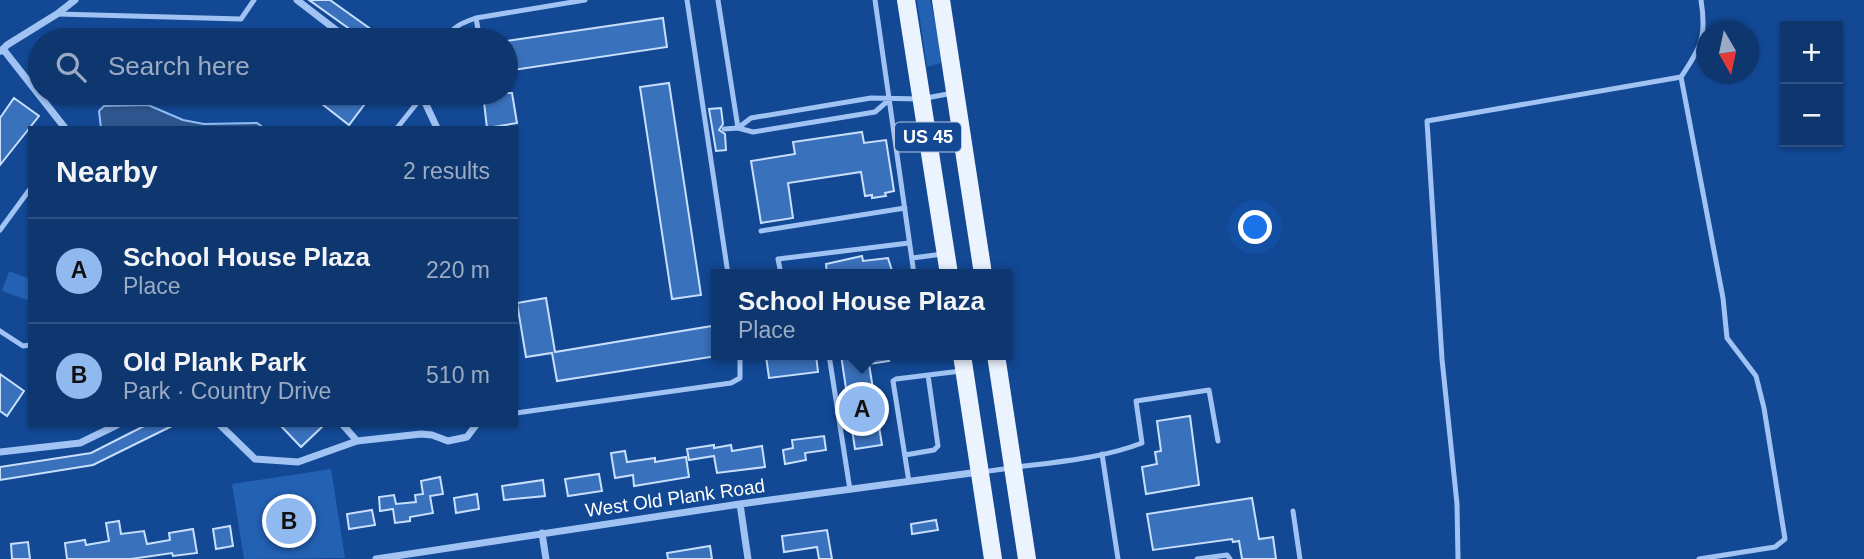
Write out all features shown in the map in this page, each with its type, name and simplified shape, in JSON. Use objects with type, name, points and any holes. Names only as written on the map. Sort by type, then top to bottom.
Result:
[{"type":"main road","name":"US 45","points":[[906,0],[948,269]]},
{"type":"main road","name":"US 45","points":[[941,0],[982,269]]},
{"type":"main road","points":[[997,360],[1027,559]]},
{"type":"main road","points":[[963,363],[993,559]]},
{"type":"street","points":[[36,28],[75,0]]},
{"type":"street","points":[[297,0],[333,28]]},
{"type":"street","points":[[28,33],[1,51],[28,83]]},
{"type":"street","points":[[46,105],[63,126]]},
{"type":"street","points":[[427,105],[436,126]]},
{"type":"street","points":[[0,452],[80,443],[113,427]]},
{"type":"street","points":[[222,427],[255,460],[298,462],[357,441],[432,435],[448,441],[467,437],[474,427]]},
{"type":"street","points":[[345,427],[357,441]]},
{"type":"street","name":"West Old Plank Road","points":[[376,559],[740,504],[980,472]]},
{"type":"street","points":[[740,504],[748,559]]},
{"type":"street","points":[[542,533],[546,559]]},
{"type":"lane","points":[[57,14],[241,19],[254,0]]},
{"type":"lane","points":[[452,28],[476,18],[585,0]]},
{"type":"lane","points":[[687,0],[710,132],[727,269]]},
{"type":"lane","points":[[718,0],[737,128]]},
{"type":"lane","points":[[875,0],[913,269]]},
{"type":"lane","points":[[1699,559],[1776,547],[1785,539],[1764,408],[1756,376],[1727,338],[1723,298],[1681,78],[1699,50],[1705,24],[1701,0]]},
{"type":"lane","points":[[476,18],[478,28]]},
{"type":"lane","points":[[1458,559],[1457,504],[1442,359],[1427,121],[1681,78]]},
{"type":"lane","points":[[737,128],[751,118],[871,98],[922,99],[955,93]]},
{"type":"lane","points":[[724,130],[737,128],[754,132],[875,112],[890,99]]},
{"type":"lane","points":[[398,126],[414,105]]},
{"type":"lane","points":[[806,109],[808,123]]},
{"type":"lane","points":[[0,230],[28,192]]},
{"type":"lane","points":[[761,231],[905,208]]},
{"type":"lane","points":[[779,269],[778,259],[909,243]]},
{"type":"lane","points":[[912,258],[946,253]]},
{"type":"lane","points":[[0,331],[23,346],[28,345]]},
{"type":"lane","points":[[518,413],[731,383],[740,379],[740,360]]},
{"type":"lane","points":[[829,360],[850,490]]},
{"type":"lane","points":[[909,482],[893,381],[928,375],[963,363]]},
{"type":"lane","points":[[905,455],[934,450],[938,446],[928,375]]},
{"type":"lane","points":[[980,472],[1102,454],[1142,443],[1136,401],[1209,390],[1218,441]]},
{"type":"lane","points":[[432,435],[434,427]]},
{"type":"lane","points":[[1102,454],[1118,559]]},
{"type":"lane","points":[[1293,511],[1300,559]]},
{"type":"lane","points":[[1197,559],[1222,555],[1227,555],[1230,559]]},
{"type":"shaded area","points":[[917,0],[930,0],[937,30],[941,63],[927,67]]},
{"type":"shaded area","points":[[148,105],[183,120],[204,124],[257,123],[261,126],[101,126],[99,111],[104,106]]},
{"type":"shaded area","points":[[9,271],[28,278],[28,300],[2,291]]},
{"type":"shaded area","points":[[331,469],[345,558],[244,559],[232,484]]},
{"type":"building","points":[[309,0],[330,0],[369,28],[348,28]]},
{"type":"building","points":[[663,18],[667,47],[518,69],[518,39]]},
{"type":"building","points":[[669,83],[701,295],[672,299],[640,87]]},
{"type":"building","points":[[14,98],[39,116],[28,126],[28,130],[0,165],[0,118]]},
{"type":"building","points":[[323,105],[364,105],[349,125]]},
{"type":"building","points":[[484,105],[514,105],[517,123],[487,126]]},
{"type":"building","points":[[721,108],[723,124],[719,130],[725,134],[726,150],[716,151],[709,109]]},
{"type":"building","points":[[862,132],[864,143],[886,140],[894,191],[885,193],[886,196],[865,196],[861,172],[788,183],[793,218],[761,223],[751,161],[795,154],[793,142]]},
{"type":"building","points":[[862,256],[863,261],[888,258],[891,269],[826,269],[826,264]]},
{"type":"building","points":[[546,298],[555,352],[711,326],[711,357],[557,381],[552,353],[526,357],[518,303]]},
{"type":"building","points":[[767,360],[817,360],[818,372],[769,378]]},
{"type":"building","points":[[842,360],[889,360],[869,364],[882,445],[855,449]]},
{"type":"building","points":[[0,374],[24,391],[7,416],[0,411]]},
{"type":"building","points":[[1190,416],[1199,485],[1146,494],[1142,467],[1157,464],[1155,452],[1161,451],[1157,421]]},
{"type":"building","points":[[142,427],[170,427],[93,465],[0,480],[0,467],[91,453]]},
{"type":"building","points":[[282,427],[322,427],[301,447]]},
{"type":"building","points":[[824,436],[826,450],[805,453],[806,460],[785,464],[783,450],[793,448],[792,440]]},
{"type":"building","points":[[714,445],[714,448],[731,445],[732,451],[762,446],[765,467],[717,473],[714,456],[689,460],[687,449]]},
{"type":"building","points":[[625,451],[627,462],[655,458],[655,462],[686,457],[689,477],[634,486],[633,475],[615,478],[611,453]]},
{"type":"building","points":[[599,474],[602,491],[568,496],[565,479]]},
{"type":"building","points":[[440,477],[443,494],[430,496],[433,513],[395,523],[393,509],[380,511],[379,497],[394,495],[396,504],[416,502],[415,495],[423,494],[421,481]]},
{"type":"building","points":[[543,480],[545,496],[504,500],[502,486]]},
{"type":"building","points":[[477,494],[479,509],[456,513],[454,498]]},
{"type":"building","points":[[1252,498],[1259,539],[1273,537],[1276,559],[1242,559],[1239,541],[1233,542],[1232,539],[1153,550],[1147,514]]},
{"type":"building","points":[[372,510],[375,525],[349,529],[347,514]]},
{"type":"building","points":[[936,520],[938,530],[912,534],[911,524]]},
{"type":"building","points":[[119,521],[121,534],[144,531],[147,544],[170,540],[169,533],[193,529],[197,553],[173,556],[172,553],[131,559],[67,559],[65,543],[85,540],[86,545],[109,541],[106,523]]},
{"type":"building","points":[[230,526],[233,546],[216,549],[213,529]]},
{"type":"building","points":[[827,530],[832,559],[819,559],[817,547],[784,552],[782,536]]},
{"type":"building","points":[[28,542],[30,559],[12,559],[11,544]]},
{"type":"building","points":[[710,546],[712,559],[668,559],[667,553]]},
{"type":"place","name":"School House Plaza","points":[[862,409]]},
{"type":"place","name":"Old Plank Park","points":[[289,521]]}]
